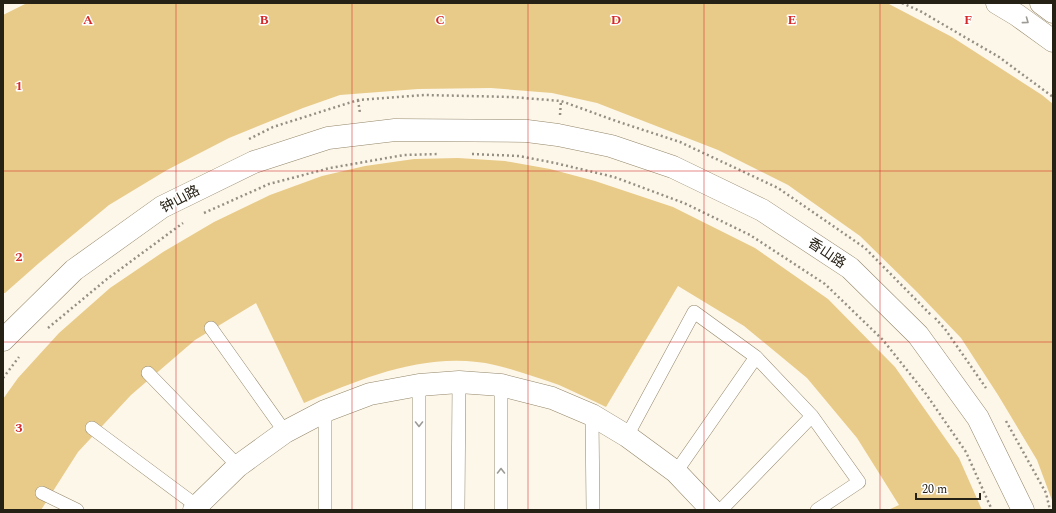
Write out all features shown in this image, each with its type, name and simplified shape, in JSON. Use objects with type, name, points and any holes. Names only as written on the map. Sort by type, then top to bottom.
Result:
[{"type":"street","points":[[997,3],[1017,15],[1053,41]]},
{"type":"street","points":[[1041,3],[1053,12]]},
{"type":"street","name":"钟山路","points":[[3,340],[74,270],[162,207],[254,162],[328,138],[395,130],[527,131]]},
{"type":"street","name":"香山路","points":[[527,131],[558,134],[611,146],[673,167],[762,210],[850,268],[918,335],[978,418],[1023,510]]},
{"type":"street","points":[[196,508],[238,466],[285,432],[325,411],[370,394],[419,385],[459,382],[501,385],[552,398],[592,416],[627,436],[676,472],[712,510]]},
{"type":"lane","points":[[627,436],[694,312],[756,357],[812,416],[859,482],[817,510]]},
{"type":"lane","points":[[211,328],[285,432]]},
{"type":"lane","points":[[676,472],[756,357]]},
{"type":"lane","points":[[148,373],[238,466]]},
{"type":"lane","points":[[458,510],[459,382]]},
{"type":"lane","points":[[418,510],[419,385]]},
{"type":"lane","points":[[500,510],[501,385]]},
{"type":"lane","points":[[325,411],[325,510]]},
{"type":"lane","points":[[592,416],[593,510]]},
{"type":"lane","points":[[721,510],[812,416]]},
{"type":"lane","points":[[92,428],[196,508]]},
{"type":"lane","points":[[42,493],[77,510]]},
{"type":"path","points":[[902,3],[920,11],[999,57],[1053,97]]},
{"type":"path","points":[[200,215],[269,184],[330,168],[404,155],[440,154]]},
{"type":"path","points":[[467,154],[519,156],[614,177],[684,203],[750,235],[825,284],[883,340],[926,394],[966,452],[992,510]]},
{"type":"path","points":[[44,332],[107,278],[186,221]]},
{"type":"path","points":[[3,378],[22,353]]},
{"type":"shaded area","points":[[27,3],[887,3],[952,37],[1042,95],[1053,104],[1053,503],[1037,460],[998,395],[961,338],[860,236],[788,185],[718,150],[597,103],[552,93],[491,88],[418,89],[340,95],[303,108],[229,138],[167,170],[109,205],[5,293],[3,293],[3,15]]},
{"type":"shaded area","points":[[458,158],[505,161],[550,169],[595,181],[673,207],[755,248],[828,299],[895,367],[959,458],[982,510],[888,510],[899,505],[857,438],[807,378],[744,326],[678,286],[606,407],[559,385],[510,369],[481,362],[455,361],[432,362],[388,371],[345,386],[304,403],[256,303],[195,340],[131,395],[78,452],[41,510],[3,510],[3,399],[18,378],[59,333],[110,288],[163,252],[214,222],[270,195],[322,176],[365,166],[414,159]]}]
